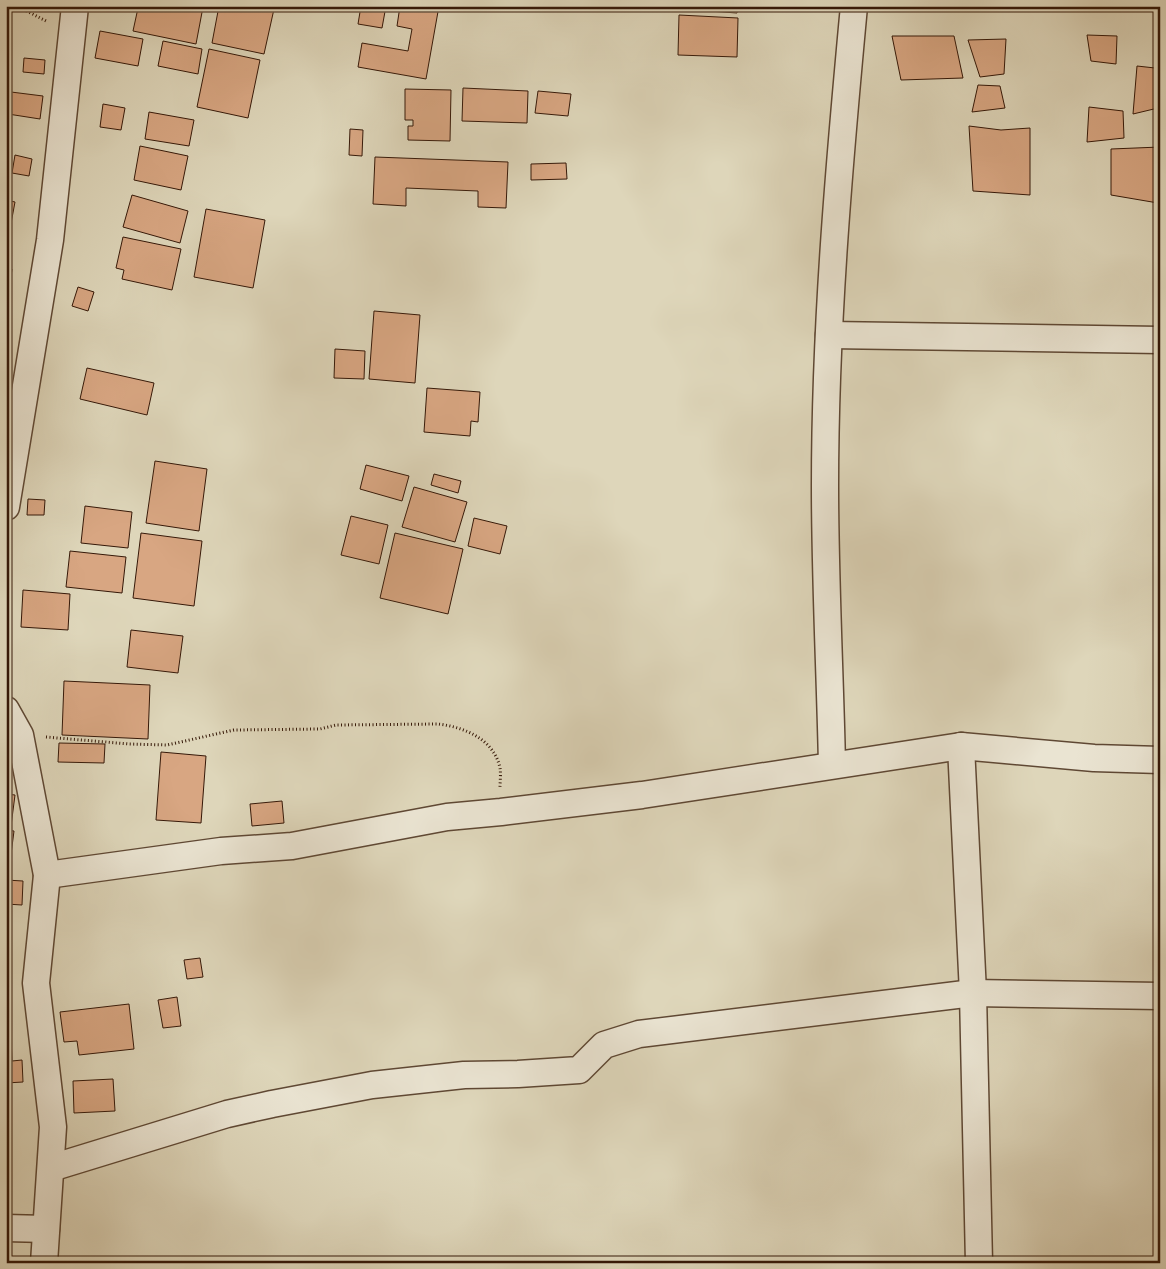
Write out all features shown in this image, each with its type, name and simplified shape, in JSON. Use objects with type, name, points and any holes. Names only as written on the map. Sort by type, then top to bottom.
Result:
[{"type":"street","points":[[6,507],[13,424],[50,240],[75,6]]},
{"type":"street","points":[[832,764],[825,485],[829,335],[839,166],[854,6]]},
{"type":"street","points":[[829,335],[1160,340]]},
{"type":"street","points":[[6,710],[20,735],[47,875],[36,983],[53,1126],[44,1263]]},
{"type":"street","points":[[961,746],[973,993],[979,1263]]},
{"type":"street","points":[[47,875],[221,852],[292,846],[418,821],[642,795],[832,764],[961,746],[1094,758],[1160,760]]},
{"type":"street","points":[[51,1168],[227,1114],[372,1085],[464,1074],[518,1074],[579,1070],[604,1045],[639,1034],[973,993],[1160,996]]},
{"type":"street","points":[[6,1228],[46,1228]]},
{"type":"path","points":[[18,6],[72,34]]},
{"type":"path","points":[[20,735],[129,744],[167,745],[234,730],[320,729],[336,725],[438,724],[454,726],[471,732],[492,749],[500,768],[501,812]]},
{"type":"building","points":[[141,6],[203,7],[196,44],[133,31],[138,8],[141,8]]},
{"type":"building","points":[[219,6],[259,6],[274,9],[264,54],[212,43]]},
{"type":"building","points":[[361,6],[386,6],[382,28],[358,24]]},
{"type":"building","points":[[400,6],[439,6],[426,79],[358,67],[362,43],[408,51],[412,29],[397,26]]},
{"type":"building","points":[[640,6],[738,6],[737,13]]},
{"type":"building","points":[[679,15],[738,18],[737,57],[678,55]]},
{"type":"building","points":[[100,31],[143,39],[138,66],[95,58]]},
{"type":"building","points":[[1087,35],[1117,36],[1116,64],[1091,61]]},
{"type":"building","points":[[892,36],[954,36],[963,78],[901,80]]},
{"type":"building","points":[[1006,39],[1004,74],[980,77],[968,40]]},
{"type":"building","points":[[163,41],[202,49],[198,74],[158,66]]},
{"type":"building","points":[[209,49],[260,60],[248,118],[197,107]]},
{"type":"building","points":[[24,58],[45,60],[44,74],[23,72]]},
{"type":"building","points":[[1137,66],[1155,68],[1158,108],[1133,114]]},
{"type":"building","points":[[978,85],[1000,86],[1005,108],[972,112]]},
{"type":"building","points":[[463,88],[528,91],[527,123],[462,121]]},
{"type":"building","points":[[405,89],[451,90],[450,141],[408,140],[408,126],[413,126],[413,120],[405,120]]},
{"type":"building","points":[[538,91],[571,94],[568,116],[535,113]]},
{"type":"building","points":[[11,92],[43,96],[40,119],[8,114]]},
{"type":"building","points":[[103,104],[125,108],[121,130],[100,127]]},
{"type":"building","points":[[1089,107],[1123,111],[1124,138],[1087,142]]},
{"type":"building","points":[[149,112],[194,120],[189,146],[145,139]]},
{"type":"building","points":[[969,126],[1001,130],[1030,128],[1030,195],[973,191]]},
{"type":"building","points":[[350,129],[363,130],[362,156],[349,155]]},
{"type":"building","points":[[140,146],[188,156],[181,190],[134,180]]},
{"type":"building","points":[[1160,147],[1158,203],[1111,195],[1111,149]]},
{"type":"building","points":[[15,155],[32,159],[29,176],[12,173]]},
{"type":"building","points":[[375,157],[508,162],[506,208],[478,207],[478,191],[406,188],[406,206],[373,204]]},
{"type":"building","points":[[566,163],[567,179],[531,180],[531,164]]},
{"type":"building","points":[[132,195],[188,211],[180,243],[123,227]]},
{"type":"building","points":[[6,200],[15,202],[9,234],[6,234]]},
{"type":"building","points":[[206,209],[265,220],[253,288],[194,277]]},
{"type":"building","points":[[123,237],[181,249],[172,290],[122,279],[124,270],[116,268]]},
{"type":"building","points":[[6,269],[12,269],[9,292],[6,292]]},
{"type":"building","points":[[78,287],[94,292],[88,311],[72,306]]},
{"type":"building","points":[[374,311],[420,315],[415,383],[369,379]]},
{"type":"building","points":[[335,349],[365,351],[364,379],[334,378]]},
{"type":"building","points":[[87,368],[154,383],[147,415],[80,399]]},
{"type":"building","points":[[427,388],[480,392],[478,422],[471,421],[470,436],[424,432]]},
{"type":"building","points":[[155,461],[207,469],[199,531],[146,523]]},
{"type":"building","points":[[366,465],[409,476],[402,501],[360,489]]},
{"type":"building","points":[[434,474],[461,481],[458,493],[431,485]]},
{"type":"building","points":[[414,487],[467,502],[455,542],[402,527]]},
{"type":"building","points":[[28,499],[45,500],[44,515],[27,515]]},
{"type":"building","points":[[85,506],[132,512],[128,548],[81,543]]},
{"type":"building","points":[[351,516],[388,525],[379,564],[341,555]]},
{"type":"building","points":[[474,518],[507,526],[500,554],[468,546]]},
{"type":"building","points":[[141,533],[202,541],[194,606],[133,598]]},
{"type":"building","points":[[395,533],[463,549],[448,614],[380,598]]},
{"type":"building","points":[[70,551],[126,557],[122,593],[66,587]]},
{"type":"building","points":[[23,590],[70,594],[68,630],[21,627]]},
{"type":"building","points":[[131,630],[183,636],[178,673],[127,667]]},
{"type":"building","points":[[64,681],[150,685],[148,739],[62,735]]},
{"type":"building","points":[[59,743],[105,744],[104,763],[58,762]]},
{"type":"building","points":[[161,752],[206,756],[201,823],[156,820]]},
{"type":"building","points":[[6,794],[15,795],[11,826],[6,825]]},
{"type":"building","points":[[282,801],[284,823],[252,826],[250,804]]},
{"type":"building","points":[[6,830],[14,831],[9,870],[6,870]]},
{"type":"building","points":[[6,880],[23,881],[22,905],[6,904]]},
{"type":"building","points":[[200,958],[203,977],[187,979],[184,960]]},
{"type":"building","points":[[177,997],[181,1026],[163,1028],[158,1000]]},
{"type":"building","points":[[129,1004],[134,1049],[79,1055],[77,1041],[64,1042],[60,1012]]},
{"type":"building","points":[[6,1036],[11,1036],[12,1061],[22,1060],[23,1082],[6,1083]]},
{"type":"building","points":[[113,1079],[115,1111],[74,1113],[73,1081]]}]
